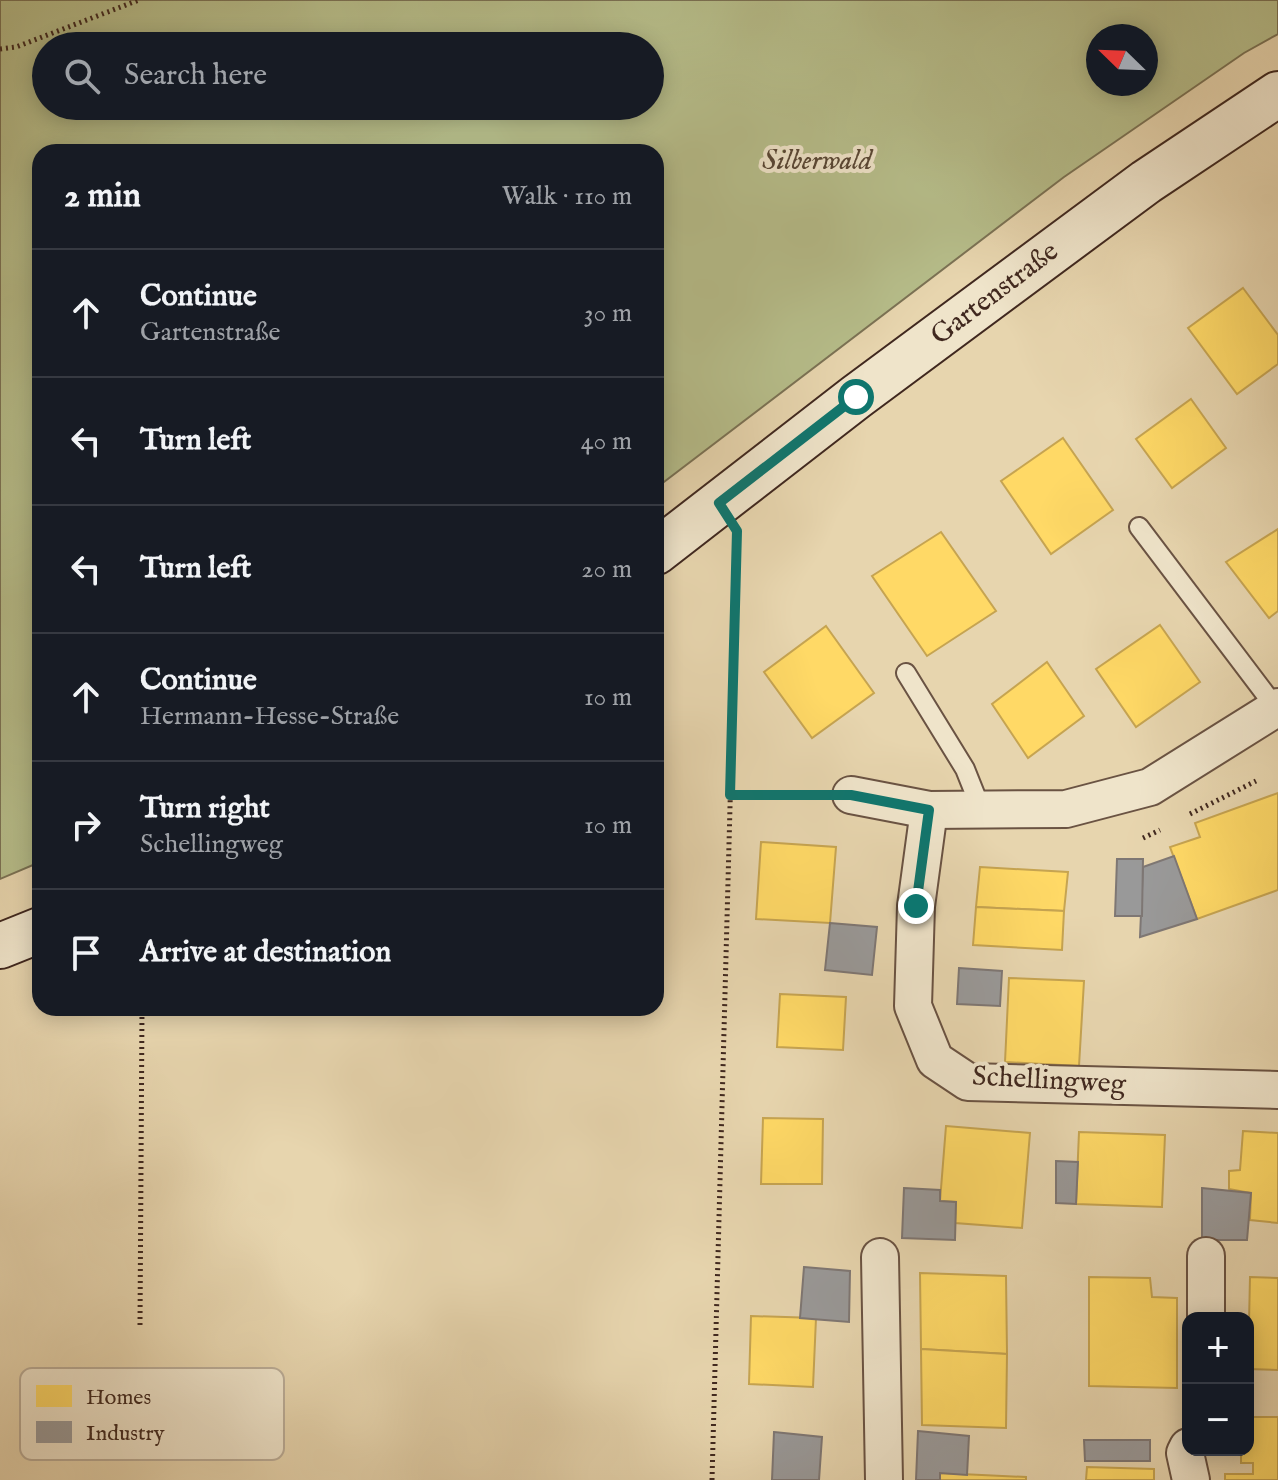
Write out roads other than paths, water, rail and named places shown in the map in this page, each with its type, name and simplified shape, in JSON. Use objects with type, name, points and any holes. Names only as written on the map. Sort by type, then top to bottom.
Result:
[{"type":"main road","name":"Gartenstraße","points":[[664,546],[856,397],[1146,182],[1278,94]]},
{"type":"main road","points":[[0,946],[32,933]]},
{"type":"street","points":[[851,795],[929,810],[1066,809],[1150,787],[1277,707]]},
{"type":"street","name":"Schellingweg","points":[[929,810],[916,906],[913,1006],[935,1060],[968,1082],[1278,1090]]},
{"type":"street","points":[[1206,1256],[1206,1312]]},
{"type":"street","points":[[880,1257],[884,1480]]},
{"type":"street","points":[[1186,1456],[1191,1480]]},
{"type":"lane","points":[[1139,527],[1277,707]]},
{"type":"lane","points":[[906,673],[965,769],[981,809]]},
{"type":"park label","name":"Silberwald","points":[[817,161]]}]
